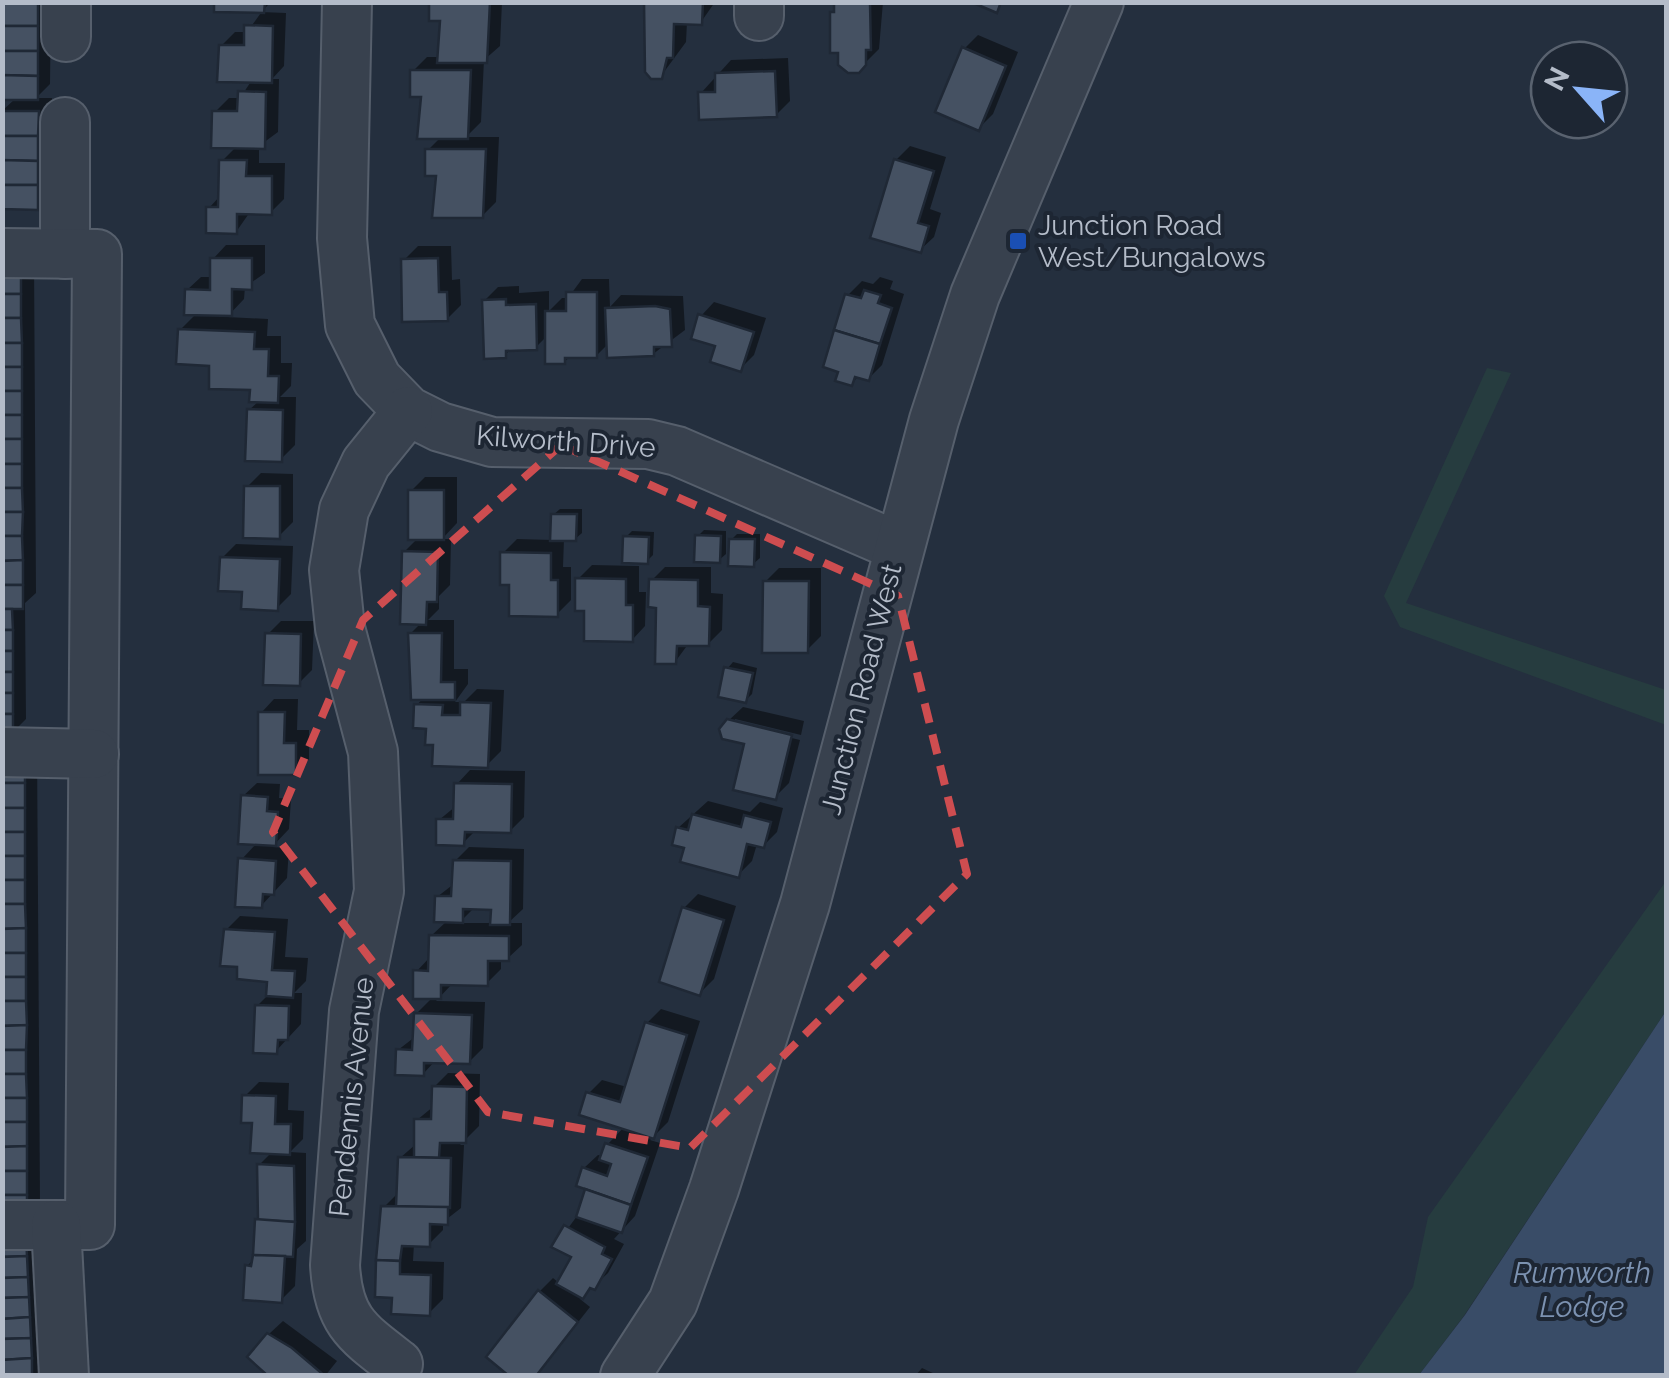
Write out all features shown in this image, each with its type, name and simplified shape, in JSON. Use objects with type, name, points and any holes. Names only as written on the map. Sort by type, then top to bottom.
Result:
[{"type":"street","name":"Kilworth Drive","points":[[347,2],[342,238],[350,325],[377,379],[408,410],[440,427],[492,442],[648,444],[677,451],[897,546]]},
{"type":"street","name":"Junction Road West","points":[[625,1376],[673,1302],[714,1190],[805,904],[897,546],[975,296],[1085,7]]},
{"type":"street","points":[[65,122],[65,254]]},
{"type":"street","points":[[2,253],[97,254],[90,1225],[2,1225]]},
{"type":"street","name":"Pendennis Avenue","points":[[398,1364],[358,1334],[338,1303],[335,1266],[354,1011],[379,892],[373,752],[340,628],[334,570],[344,510],[366,463],[408,410]]},
{"type":"street","points":[[2,752],[94,754]]},
{"type":"street","points":[[56,1225],[64,1376]]},
{"type":"highlighted area","points":[[561,445],[898,596],[967,874],[690,1148],[488,1112],[273,832],[363,620]]},
{"type":"green space","points":[[1487,368],[1511,373],[1406,603],[1666,690],[1666,725],[1400,627],[1384,596]]},
{"type":"green space","points":[[1666,881],[1666,1011],[1463,1317],[1419,1375],[1354,1375],[1413,1287],[1428,1217]]},
{"type":"water","name":"Rumworth Lodge","points":[[1666,1011],[1666,1375],[1419,1375],[1465,1315]]},
{"type":"building","points":[[2,2],[38,2],[38,26],[2,26]]},
{"type":"building","points":[[214,2],[265,2],[264,13],[214,12]]},
{"type":"building","points":[[429,2],[490,2],[487,63],[437,63],[440,21],[429,21]]},
{"type":"building","points":[[644,2],[703,2],[702,25],[674,24],[673,58],[667,58],[662,79],[651,79],[645,72]]},
{"type":"building","points":[[834,2],[870,2],[871,50],[866,50],[866,65],[859,73],[848,73],[838,65],[838,53],[830,53],[830,12],[834,12]]},
{"type":"building","points":[[971,2],[1001,2],[997,13]]},
{"type":"building","points":[[244,25],[273,26],[272,83],[217,82],[219,45],[244,45]]},
{"type":"building","points":[[2,26],[38,26],[38,51],[2,51]]},
{"type":"building","points":[[962,47],[1006,66],[979,131],[935,112]]},
{"type":"building","points":[[2,51],[38,51],[38,76],[2,75]]},
{"type":"building","points":[[410,70],[471,70],[468,139],[417,139],[421,97],[410,97]]},
{"type":"building","points":[[775,71],[777,117],[699,120],[698,92],[715,92],[715,73]]},
{"type":"building","points":[[2,75],[38,76],[38,100],[2,100]]},
{"type":"building","points":[[238,91],[266,92],[265,149],[211,148],[212,111],[237,111]]},
{"type":"building","points":[[2,111],[39,111],[38,136],[2,136]]},
{"type":"building","points":[[2,136],[38,136],[38,161],[2,160]]},
{"type":"building","points":[[425,149],[486,149],[483,218],[432,218],[436,176],[425,176]]},
{"type":"building","points":[[894,159],[934,171],[918,223],[929,226],[921,253],[870,238]]},
{"type":"building","points":[[2,160],[38,161],[38,185],[2,185]]},
{"type":"building","points":[[219,160],[247,160],[246,176],[272,176],[272,215],[237,214],[237,234],[206,233],[206,207],[218,207]]},
{"type":"building","points":[[2,185],[38,185],[38,210],[2,209]]},
{"type":"building","points":[[210,258],[252,258],[252,290],[232,289],[232,316],[184,315],[185,289],[210,290]]},
{"type":"building","points":[[438,258],[439,292],[447,292],[448,321],[402,322],[401,259]]},
{"type":"building","points":[[2,270],[21,270],[21,294],[2,294]]},
{"type":"building","points":[[864,290],[881,295],[878,303],[892,308],[880,344],[834,330],[845,294],[861,298]]},
{"type":"building","points":[[566,292],[597,292],[597,358],[565,358],[565,364],[545,364],[545,311],[566,311]]},
{"type":"building","points":[[2,294],[21,294],[21,318],[2,318]]},
{"type":"building","points":[[506,299],[506,305],[536,304],[537,350],[506,351],[506,358],[484,359],[482,300]]},
{"type":"building","points":[[605,308],[670,309],[672,347],[654,347],[654,356],[607,358]]},
{"type":"building","points":[[698,314],[754,332],[741,372],[710,362],[715,346],[691,339]]},
{"type":"building","points":[[2,318],[21,318],[22,343],[2,343]]},
{"type":"building","points":[[178,329],[255,332],[254,349],[269,349],[268,376],[279,376],[278,403],[249,402],[250,390],[209,389],[209,366],[176,364]]},
{"type":"building","points":[[834,330],[880,344],[869,381],[855,377],[852,386],[835,381],[838,372],[823,367]]},
{"type":"building","points":[[2,343],[22,343],[22,367],[2,367]]},
{"type":"building","points":[[2,367],[22,367],[22,391],[2,391]]},
{"type":"building","points":[[2,391],[22,391],[22,415],[2,415]]},
{"type":"building","points":[[247,409],[283,410],[282,462],[245,461]]},
{"type":"building","points":[[2,415],[22,415],[22,439],[2,439]]},
{"type":"building","points":[[2,439],[22,439],[22,464],[2,464]]},
{"type":"building","points":[[2,464],[22,464],[22,488],[2,488]]},
{"type":"building","points":[[244,486],[280,486],[280,539],[243,538]]},
{"type":"building","points":[[2,488],[22,488],[23,512],[2,512]]},
{"type":"building","points":[[408,490],[444,490],[444,540],[408,540]]},
{"type":"building","points":[[2,512],[23,512],[22,536],[2,536]]},
{"type":"building","points":[[551,514],[577,514],[576,541],[550,541]]},
{"type":"building","points":[[695,535],[721,536],[720,563],[694,562]]},
{"type":"building","points":[[2,536],[22,536],[23,560],[2,561]]},
{"type":"building","points":[[623,536],[649,537],[648,564],[622,563]]},
{"type":"building","points":[[729,539],[755,539],[754,567],[728,566]]},
{"type":"building","points":[[402,551],[438,552],[437,602],[427,602],[426,625],[400,624]]},
{"type":"building","points":[[500,552],[551,553],[551,580],[558,580],[558,617],[509,616],[509,585],[500,585]]},
{"type":"building","points":[[220,557],[280,559],[278,611],[241,609],[242,592],[218,591]]},
{"type":"building","points":[[23,560],[23,585],[2,585],[2,561]]},
{"type":"building","points":[[575,578],[626,579],[626,605],[633,605],[633,642],[584,641],[584,611],[575,611]]},
{"type":"building","points":[[649,579],[698,580],[698,606],[710,607],[709,646],[677,646],[676,664],[655,664],[656,608],[648,607]]},
{"type":"building","points":[[763,581],[809,581],[808,653],[762,653]]},
{"type":"building","points":[[2,585],[23,585],[23,609],[2,609]]},
{"type":"building","points":[[2,609],[12,609],[13,630],[2,630]]},
{"type":"building","points":[[2,630],[13,630],[13,651],[2,651]]},
{"type":"building","points":[[265,633],[301,634],[300,686],[263,685]]},
{"type":"building","points":[[408,633],[442,633],[441,682],[455,682],[455,700],[411,700]]},
{"type":"building","points":[[2,651],[13,651],[13,672],[2,672]]},
{"type":"building","points":[[724,667],[753,673],[746,703],[718,697]]},
{"type":"building","points":[[2,672],[13,672],[13,693],[2,693]]},
{"type":"building","points":[[2,693],[13,693],[13,714],[2,714]]},
{"type":"building","points":[[460,702],[491,703],[488,768],[432,766],[433,745],[425,745],[426,729],[413,728],[414,704],[443,705],[442,715],[460,715]]},
{"type":"building","points":[[258,712],[285,712],[284,743],[296,743],[296,775],[258,775]]},
{"type":"building","points":[[2,714],[13,714],[13,735],[2,735]]},
{"type":"building","points":[[727,719],[792,735],[776,800],[733,790],[744,744],[722,739],[719,729]]},
{"type":"building","points":[[2,759],[25,759],[25,783],[2,783]]},
{"type":"building","points":[[2,783],[25,783],[25,808],[2,808]]},
{"type":"building","points":[[454,783],[512,784],[511,833],[465,832],[464,846],[436,845],[436,819],[453,819]]},
{"type":"building","points":[[241,795],[268,797],[267,811],[278,812],[276,846],[238,844]]},
{"type":"building","points":[[2,808],[25,808],[25,832],[2,832]]},
{"type":"building","points":[[692,814],[741,827],[744,815],[771,822],[764,848],[747,844],[739,878],[680,862],[684,848],[672,845],[676,827],[688,830]]},
{"type":"building","points":[[2,832],[25,832],[25,856],[2,856]]},
{"type":"building","points":[[2,856],[25,856],[25,880],[2,880]]},
{"type":"building","points":[[238,858],[276,861],[274,895],[263,894],[262,908],[235,907]]},
{"type":"building","points":[[453,860],[511,861],[510,925],[490,925],[491,910],[463,909],[463,923],[434,922],[435,896],[451,896]]},
{"type":"building","points":[[2,880],[25,880],[25,904],[2,904]]},
{"type":"building","points":[[2,904],[25,904],[26,928],[2,929]]},
{"type":"building","points":[[682,907],[724,920],[700,996],[659,982]]},
{"type":"building","points":[[26,928],[26,953],[2,953],[2,929]]},
{"type":"building","points":[[224,929],[275,932],[272,970],[295,971],[293,998],[266,996],[267,982],[237,979],[237,967],[220,966]]},
{"type":"building","points":[[429,935],[509,936],[509,961],[488,961],[488,986],[441,985],[441,999],[413,999],[413,970],[428,971]]},
{"type":"building","points":[[2,953],[26,953],[26,977],[2,977]]},
{"type":"building","points":[[2,977],[26,977],[26,1001],[2,1001]]},
{"type":"building","points":[[2,1001],[26,1001],[27,1025],[2,1026]]},
{"type":"building","points":[[255,1005],[289,1006],[288,1040],[278,1040],[277,1054],[253,1053]]},
{"type":"building","points":[[414,1013],[472,1015],[470,1064],[424,1063],[424,1076],[395,1075],[396,1049],[412,1050]]},
{"type":"building","points":[[645,1022],[687,1035],[654,1139],[579,1115],[586,1092],[620,1102]]},
{"type":"building","points":[[27,1025],[26,1050],[2,1050],[2,1026]]},
{"type":"building","points":[[2,1050],[26,1050],[26,1074],[2,1074]]},
{"type":"building","points":[[2,1074],[26,1074],[27,1098],[2,1098]]},
{"type":"building","points":[[432,1086],[467,1087],[466,1143],[440,1143],[439,1158],[414,1157],[414,1119],[431,1119]]},
{"type":"building","points":[[242,1095],[276,1096],[275,1124],[291,1124],[290,1155],[250,1153],[252,1123],[241,1123]]},
{"type":"building","points":[[2,1098],[27,1098],[27,1122],[2,1122]]},
{"type":"building","points":[[2,1122],[27,1122],[27,1146],[2,1147]]},
{"type":"building","points":[[605,1143],[648,1157],[631,1205],[576,1186],[582,1167],[607,1176],[611,1164],[599,1160]]},
{"type":"building","points":[[27,1146],[27,1171],[2,1171],[2,1147]]},
{"type":"building","points":[[398,1157],[451,1158],[450,1208],[396,1206]]},
{"type":"building","points":[[257,1164],[294,1166],[295,1222],[258,1220]]},
{"type":"building","points":[[2,1171],[27,1171],[27,1195],[2,1195]]},
{"type":"building","points":[[585,1189],[631,1205],[622,1233],[576,1217]]},
{"type":"building","points":[[2,1195],[27,1195],[27,1219],[2,1219]]},
{"type":"building","points":[[381,1206],[448,1207],[448,1225],[430,1224],[430,1247],[402,1246],[400,1261],[376,1260]]},
{"type":"building","points":[[255,1219],[295,1222],[293,1257],[253,1255]]},
{"type":"building","points":[[564,1225],[605,1247],[602,1254],[612,1259],[595,1290],[590,1288],[583,1299],[556,1284],[571,1257],[551,1247]]},
{"type":"building","points":[[26,1236],[27,1256],[2,1257],[2,1237]]},
{"type":"building","points":[[253,1255],[285,1256],[282,1303],[243,1300],[245,1265],[251,1266]]},
{"type":"building","points":[[27,1256],[28,1277],[2,1278],[2,1257]]},
{"type":"building","points":[[376,1260],[400,1261],[400,1274],[431,1275],[430,1316],[391,1314],[392,1298],[375,1297]]},
{"type":"building","points":[[28,1277],[29,1297],[2,1298],[2,1278]]},
{"type":"building","points":[[538,1290],[578,1322],[536,1376],[509,1376],[486,1357]]},
{"type":"building","points":[[29,1297],[30,1317],[2,1319],[2,1298]]},
{"type":"building","points":[[30,1317],[31,1338],[2,1339],[2,1319]]},
{"type":"building","points":[[267,1333],[325,1376],[268,1376],[247,1357]]},
{"type":"building","points":[[31,1338],[32,1358],[2,1360],[2,1339]]},
{"type":"building","points":[[32,1358],[32,1376],[2,1376],[2,1360]]},
{"type":"place","name":"Junction Road West/Bungalows","points":[[1018,241]]}]
